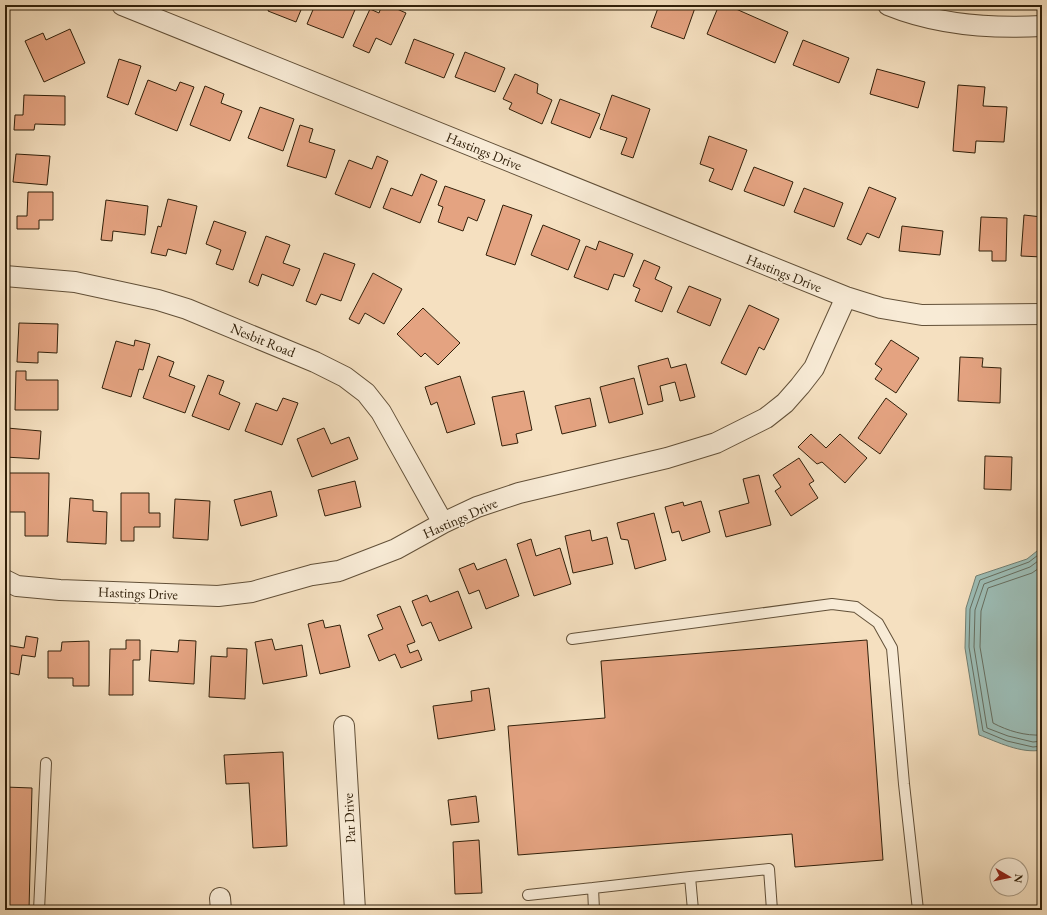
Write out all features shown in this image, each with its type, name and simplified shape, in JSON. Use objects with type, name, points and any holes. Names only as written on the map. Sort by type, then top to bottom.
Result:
[{"type":"street","name":"Hastings Drive","points":[[122,5],[846,298],[881,308],[922,314],[1042,314]]},
{"type":"street","points":[[888,5],[923,17],[962,24],[1010,28],[1042,26]]},
{"type":"street","name":"Nesbit Road","points":[[5,276],[75,282],[158,300],[187,309],[315,362],[345,377],[366,393],[382,412],[443,523]]},
{"type":"street","name":"Hastings Drive","points":[[5,580],[17,586],[60,590],[218,596],[252,592],[312,575],[338,571],[396,549],[443,523],[477,507],[519,493],[667,458],[709,445],[766,418],[785,403],[814,368],[846,298]]},
{"type":"street","name":"Par Drive","points":[[344,726],[355,910]]},
{"type":"lane","points":[[572,639],[832,604],[856,607],[878,623],[892,648],[904,784],[918,910]]},
{"type":"lane","points":[[39,910],[46,763]]},
{"type":"lane","points":[[528,895],[769,869],[772,910]]},
{"type":"lane","points":[[690,877],[693,910]]},
{"type":"lane","points":[[593,888],[594,910]]},
{"type":"water","points":[[1042,547],[1042,750],[1034,751],[1010,747],[979,735],[965,648],[966,608],[976,576],[1027,559]]},
{"type":"building","points":[[270,5],[303,5],[296,22],[268,11]]},
{"type":"building","points":[[315,5],[357,5],[343,38],[307,24]]},
{"type":"building","points":[[382,5],[388,5],[406,13],[391,45],[376,38],[369,53],[353,46],[370,9],[379,13]]},
{"type":"building","points":[[651,5],[696,5],[684,39],[651,27],[658,8]]},
{"type":"building","points":[[719,5],[727,5],[788,32],[775,63],[707,34]]},
{"type":"building","points":[[70,29],[85,63],[44,82],[25,41],[43,33],[46,40]]},
{"type":"building","points":[[414,39],[454,54],[444,78],[405,63]]},
{"type":"building","points":[[803,40],[849,58],[839,83],[793,65]]},
{"type":"building","points":[[465,52],[505,68],[495,92],[455,77]]},
{"type":"building","points":[[119,59],[141,66],[128,105],[107,97]]},
{"type":"building","points":[[877,69],[925,82],[918,108],[870,94]]},
{"type":"building","points":[[515,74],[538,84],[537,93],[552,100],[542,124],[509,109],[512,103],[503,99]]},
{"type":"building","points":[[148,80],[176,91],[180,82],[194,87],[177,131],[135,114]]},
{"type":"building","points":[[958,85],[985,87],[983,106],[1007,107],[1004,142],[976,141],[975,153],[953,151]]},
{"type":"building","points":[[205,86],[224,94],[221,103],[242,111],[230,141],[190,125]]},
{"type":"building","points":[[24,95],[65,96],[65,125],[35,124],[34,130],[14,130],[15,115],[23,115]]},
{"type":"building","points":[[612,95],[650,109],[633,158],[621,154],[627,138],[600,129]]},
{"type":"building","points":[[560,99],[600,114],[590,138],[551,123]]},
{"type":"building","points":[[260,107],[294,119],[283,151],[248,138]]},
{"type":"building","points":[[300,125],[313,129],[309,142],[335,150],[326,178],[287,166]]},
{"type":"building","points":[[709,136],[747,150],[732,190],[709,181],[714,169],[700,164]]},
{"type":"building","points":[[16,154],[50,156],[47,185],[13,182]]},
{"type":"building","points":[[377,156],[388,161],[370,208],[335,194],[349,160],[372,169]]},
{"type":"building","points":[[754,167],[793,182],[784,206],[744,191]]},
{"type":"building","points":[[421,174],[437,181],[420,223],[383,208],[391,188],[412,196]]},
{"type":"building","points":[[445,186],[485,200],[477,221],[468,217],[463,231],[438,222],[443,207],[438,205]]},
{"type":"building","points":[[869,187],[896,198],[879,238],[867,233],[861,245],[847,239]]},
{"type":"building","points":[[804,188],[843,203],[834,227],[794,212]]},
{"type":"building","points":[[28,192],[53,192],[53,220],[39,220],[39,229],[17,229],[17,216],[27,216]]},
{"type":"building","points":[[168,199],[197,206],[186,254],[168,249],[166,256],[151,253],[158,226],[161,227]]},
{"type":"building","points":[[106,200],[148,206],[145,235],[113,231],[112,241],[101,240]]},
{"type":"building","points":[[503,205],[532,215],[515,265],[486,255]]},
{"type":"building","points":[[1024,215],[1042,217],[1042,257],[1021,256]]},
{"type":"building","points":[[981,217],[1007,218],[1006,261],[992,261],[992,251],[979,251]]},
{"type":"building","points":[[214,221],[246,232],[233,270],[216,264],[221,250],[206,244]]},
{"type":"building","points":[[543,225],[580,240],[568,270],[531,255]]},
{"type":"building","points":[[902,226],[943,231],[940,255],[899,251]]},
{"type":"building","points":[[266,236],[290,245],[283,263],[300,269],[293,286],[262,274],[258,286],[249,282]]},
{"type":"building","points":[[599,241],[633,254],[624,277],[614,274],[608,290],[574,277],[586,246],[596,250]]},
{"type":"building","points":[[324,253],[355,264],[341,301],[321,294],[316,305],[306,301]]},
{"type":"building","points":[[644,260],[660,267],[655,279],[672,287],[662,312],[635,301],[640,289],[633,286]]},
{"type":"building","points":[[373,273],[402,289],[384,324],[365,313],[359,324],[349,319]]},
{"type":"building","points":[[689,286],[721,299],[710,326],[677,312]]},
{"type":"building","points":[[749,305],[779,319],[764,350],[759,347],[746,375],[721,363]]},
{"type":"building","points":[[423,308],[460,343],[438,365],[425,353],[421,357],[397,334]]},
{"type":"building","points":[[19,323],[58,324],[57,353],[38,352],[38,363],[17,362]]},
{"type":"building","points":[[135,340],[150,344],[143,370],[139,369],[131,397],[102,388],[116,341],[134,346]]},
{"type":"building","points":[[891,340],[919,358],[896,393],[875,379],[882,369],[875,364]]},
{"type":"building","points":[[158,356],[174,362],[169,376],[195,386],[185,413],[143,398]]},
{"type":"building","points":[[960,357],[983,358],[982,367],[1001,368],[1000,403],[958,401]]},
{"type":"building","points":[[668,358],[671,368],[686,364],[695,397],[680,401],[675,382],[660,386],[663,401],[648,405],[638,366]]},
{"type":"building","points":[[16,371],[26,371],[26,380],[58,380],[58,410],[15,410]]},
{"type":"building","points":[[208,375],[224,381],[219,394],[240,403],[229,430],[192,416]]},
{"type":"building","points":[[460,376],[475,424],[447,433],[437,402],[431,405],[425,387]]},
{"type":"building","points":[[634,378],[643,414],[609,423],[600,387]]},
{"type":"building","points":[[524,391],[532,430],[516,434],[518,443],[502,446],[492,397]]},
{"type":"building","points":[[283,398],[298,403],[282,445],[245,431],[256,403],[277,411]]},
{"type":"building","points":[[590,398],[596,426],[562,434],[555,406]]},
{"type":"building","points":[[886,398],[907,414],[880,454],[858,438]]},
{"type":"building","points":[[7,428],[41,431],[39,459],[5,457]]},
{"type":"building","points":[[324,428],[331,444],[349,437],[358,459],[312,477],[297,439]]},
{"type":"building","points":[[811,434],[826,448],[840,434],[867,458],[845,483],[822,462],[817,464],[798,447]]},
{"type":"building","points":[[985,456],[1012,457],[1011,490],[984,489]]},
{"type":"building","points":[[799,458],[814,481],[809,484],[818,498],[791,516],[775,491],[781,487],[773,475]]},
{"type":"building","points":[[6,473],[49,473],[48,536],[25,536],[25,512],[6,512]]},
{"type":"building","points":[[759,475],[771,525],[726,537],[719,511],[749,503],[743,479]]},
{"type":"building","points":[[355,481],[361,507],[325,516],[318,490]]},
{"type":"building","points":[[271,491],[277,516],[241,526],[234,500]]},
{"type":"building","points":[[121,493],[149,493],[149,513],[160,513],[160,527],[134,527],[134,541],[121,541]]},
{"type":"building","points":[[70,498],[93,500],[93,511],[107,512],[106,544],[67,542]]},
{"type":"building","points":[[175,499],[210,501],[208,540],[173,538]]},
{"type":"building","points":[[701,501],[710,532],[682,541],[679,531],[672,533],[665,507],[683,502],[684,506]]},
{"type":"building","points":[[654,513],[666,560],[635,569],[628,540],[621,539],[617,523]]},
{"type":"building","points":[[590,530],[592,541],[607,537],[613,564],[573,573],[565,536]]},
{"type":"building","points":[[531,539],[536,556],[560,548],[571,584],[534,596],[517,544]]},
{"type":"building","points":[[506,559],[519,596],[486,609],[479,590],[469,594],[459,569],[474,563],[477,570]]},
{"type":"building","points":[[458,591],[472,628],[439,641],[431,622],[422,626],[412,601],[427,595],[430,602]]},
{"type":"building","points":[[400,606],[415,642],[407,645],[410,653],[418,650],[422,660],[401,668],[395,654],[379,661],[368,635],[383,629],[377,615]]},
{"type":"building","points":[[323,620],[325,628],[340,625],[350,667],[320,674],[308,624]]},
{"type":"building","points":[[26,636],[38,638],[35,657],[22,655],[19,675],[5,672],[6,645],[24,648]]},
{"type":"building","points":[[272,639],[275,650],[302,645],[307,676],[263,684],[255,642]]},
{"type":"building","points":[[126,640],[140,640],[140,660],[133,660],[133,695],[109,695],[110,649],[126,649]]},
{"type":"building","points":[[179,640],[196,641],[194,684],[149,681],[151,650],[178,652]]},
{"type":"building","points":[[867,640],[883,860],[795,867],[792,834],[518,855],[508,726],[605,718],[601,661]]},
{"type":"building","points":[[89,641],[89,686],[73,686],[73,678],[48,678],[48,651],[61,651],[62,642]]},
{"type":"building","points":[[227,648],[247,649],[245,699],[209,697],[211,656],[227,657]]},
{"type":"building","points":[[489,688],[495,730],[438,739],[433,706],[472,701],[471,691]]},
{"type":"building","points":[[283,752],[287,846],[253,848],[249,783],[226,784],[224,755]]},
{"type":"building","points":[[5,787],[32,788],[29,910],[5,910]]},
{"type":"building","points":[[476,796],[479,822],[451,825],[448,800]]},
{"type":"building","points":[[479,840],[482,893],[455,894],[453,842]]}]
